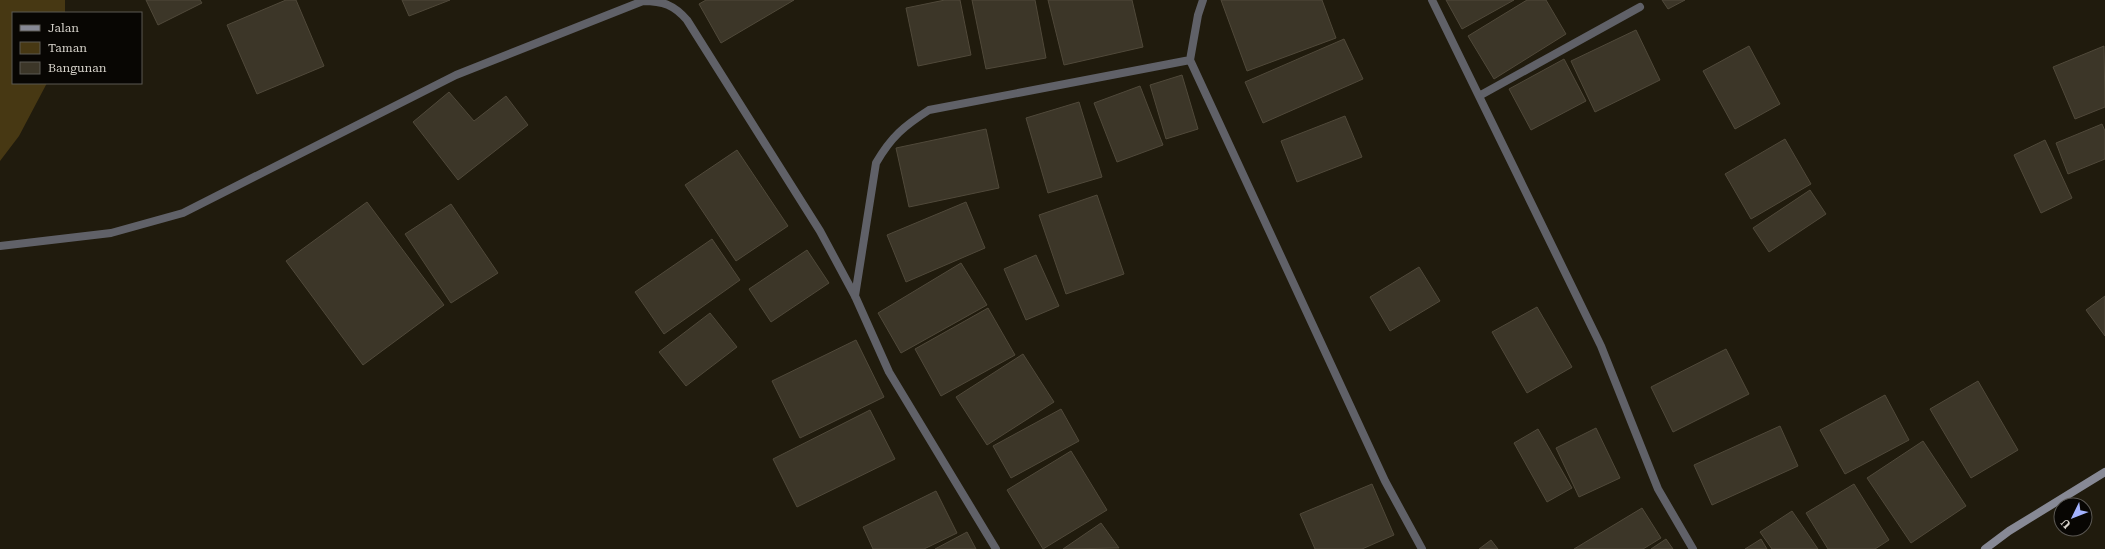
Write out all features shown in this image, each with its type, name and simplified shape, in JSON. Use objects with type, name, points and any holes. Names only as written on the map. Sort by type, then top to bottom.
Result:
[{"type":"main road","points":[[1985,549],[2009,531],[2105,472]]},
{"type":"street","points":[[1203,0],[1198,15],[1190,60],[1385,481],[1422,549]]},
{"type":"street","points":[[1432,0],[1601,346],[1658,489],[1693,549]]},
{"type":"street","points":[[0,246],[111,233],[183,213],[456,75],[643,1],[667,3],[678,10],[687,20],[820,231],[855,296],[889,372],[996,549]]},
{"type":"street","points":[[1479,96],[1640,7]]},
{"type":"street","points":[[855,296],[876,163],[887,144],[907,124],[929,110],[1190,60]]},
{"type":"green space","points":[[0,0],[65,0],[65,12],[12,12],[12,84],[46,84],[19,136],[0,161]]},
{"type":"building","points":[[146,0],[200,0],[202,3],[158,25]]},
{"type":"building","points":[[286,0],[296,0],[324,66],[257,94],[227,25]]},
{"type":"building","points":[[402,0],[450,0],[409,16]]},
{"type":"building","points":[[706,0],[794,0],[721,43],[699,4]]},
{"type":"building","points":[[945,0],[960,0],[971,55],[918,66],[906,8]]},
{"type":"building","points":[[972,0],[1035,0],[1046,58],[986,69]]},
{"type":"building","points":[[1048,0],[1132,0],[1143,47],[1064,65]]},
{"type":"building","points":[[1221,0],[1322,0],[1336,38],[1247,71]]},
{"type":"building","points":[[1446,0],[1514,0],[1462,29]]},
{"type":"building","points":[[1527,0],[1546,0],[1566,34],[1494,79],[1468,36]]},
{"type":"building","points":[[1662,0],[1685,0],[1668,9]]},
{"type":"building","points":[[1636,30],[1660,80],[1595,112],[1571,61]]},
{"type":"building","points":[[1344,39],[1363,79],[1263,123],[1245,82]]},
{"type":"building","points":[[1749,46],[1780,104],[1735,129],[1703,71]]},
{"type":"building","points":[[2104,46],[2105,107],[2075,119],[2053,67]]},
{"type":"building","points":[[1564,59],[1586,101],[1531,130],[1509,89]]},
{"type":"building","points":[[1182,75],[1198,129],[1166,139],[1150,85]]},
{"type":"building","points":[[1140,86],[1163,145],[1117,162],[1094,103]]},
{"type":"building","points":[[449,92],[474,121],[506,96],[528,125],[458,180],[413,122]]},
{"type":"building","points":[[1079,102],[1102,177],[1048,193],[1026,118]]},
{"type":"building","points":[[1345,116],[1362,157],[1297,182],[1281,141]]},
{"type":"building","points":[[2102,124],[2105,131],[2105,159],[2068,174],[2056,143]]},
{"type":"building","points":[[986,129],[999,188],[909,207],[896,148]]},
{"type":"building","points":[[1785,139],[1811,184],[1751,219],[1725,174]]},
{"type":"building","points":[[2045,140],[2072,198],[2041,213],[2014,155]]},
{"type":"building","points":[[737,150],[788,226],[736,261],[685,185]]},
{"type":"building","points":[[1810,190],[1826,214],[1769,252],[1753,228]]},
{"type":"building","points":[[1097,195],[1124,274],[1066,294],[1039,215]]},
{"type":"building","points":[[367,202],[444,305],[363,365],[286,261]]},
{"type":"building","points":[[966,202],[985,248],[906,282],[887,235]]},
{"type":"building","points":[[451,204],[498,273],[451,303],[405,234]]},
{"type":"building","points":[[712,239],[740,280],[664,334],[635,292]]},
{"type":"building","points":[[807,250],[829,283],[771,322],[749,289]]},
{"type":"building","points":[[1036,255],[1059,306],[1026,320],[1004,269]]},
{"type":"building","points":[[961,263],[987,305],[901,353],[878,313]]},
{"type":"building","points":[[1419,267],[1440,301],[1390,331],[1370,297]]},
{"type":"building","points":[[2105,296],[2105,336],[2086,310]]},
{"type":"building","points":[[1537,307],[1572,367],[1527,393],[1492,332]]},
{"type":"building","points":[[988,308],[1015,355],[941,396],[915,349]]},
{"type":"building","points":[[710,313],[737,347],[686,386],[659,352]]},
{"type":"building","points":[[856,340],[884,397],[800,438],[772,381]]},
{"type":"building","points":[[1726,349],[1749,394],[1673,432],[1651,387]]},
{"type":"building","points":[[1023,354],[1054,402],[987,445],[956,397]]},
{"type":"building","points":[[1978,381],[2018,450],[1971,478],[1930,409]]},
{"type":"building","points":[[1885,395],[1909,440],[1845,474],[1820,430]]},
{"type":"building","points":[[1061,409],[1079,441],[1011,478],[993,446]]},
{"type":"building","points":[[870,410],[895,459],[797,507],[773,459]]},
{"type":"building","points":[[1780,426],[1798,466],[1712,505],[1694,465]]},
{"type":"building","points":[[1596,428],[1620,478],[1579,497],[1556,448]]},
{"type":"building","points":[[1538,429],[1572,488],[1547,502],[1514,443]]},
{"type":"building","points":[[1923,441],[1966,506],[1911,543],[1867,478]]},
{"type":"building","points":[[1071,451],[1107,510],[1043,549],[1007,490]]},
{"type":"building","points":[[1372,484],[1394,535],[1362,549],[1315,549],[1300,514]]},
{"type":"building","points":[[1854,484],[1889,540],[1875,549],[1828,549],[1806,513]]},
{"type":"building","points":[[936,491],[957,533],[924,549],[873,549],[863,527]]},
{"type":"building","points":[[1642,508],[1661,538],[1643,549],[1574,549]]},
{"type":"building","points":[[1792,511],[1818,549],[1772,549],[1760,532]]},
{"type":"building","points":[[1101,523],[1119,548],[1063,549]]},
{"type":"building","points":[[967,532],[976,549],[935,549]]},
{"type":"building","points":[[1666,539],[1673,549],[1651,549]]},
{"type":"building","points":[[1761,539],[1767,549],[1745,549]]},
{"type":"building","points":[[1491,540],[1498,549],[1479,549]]}]
